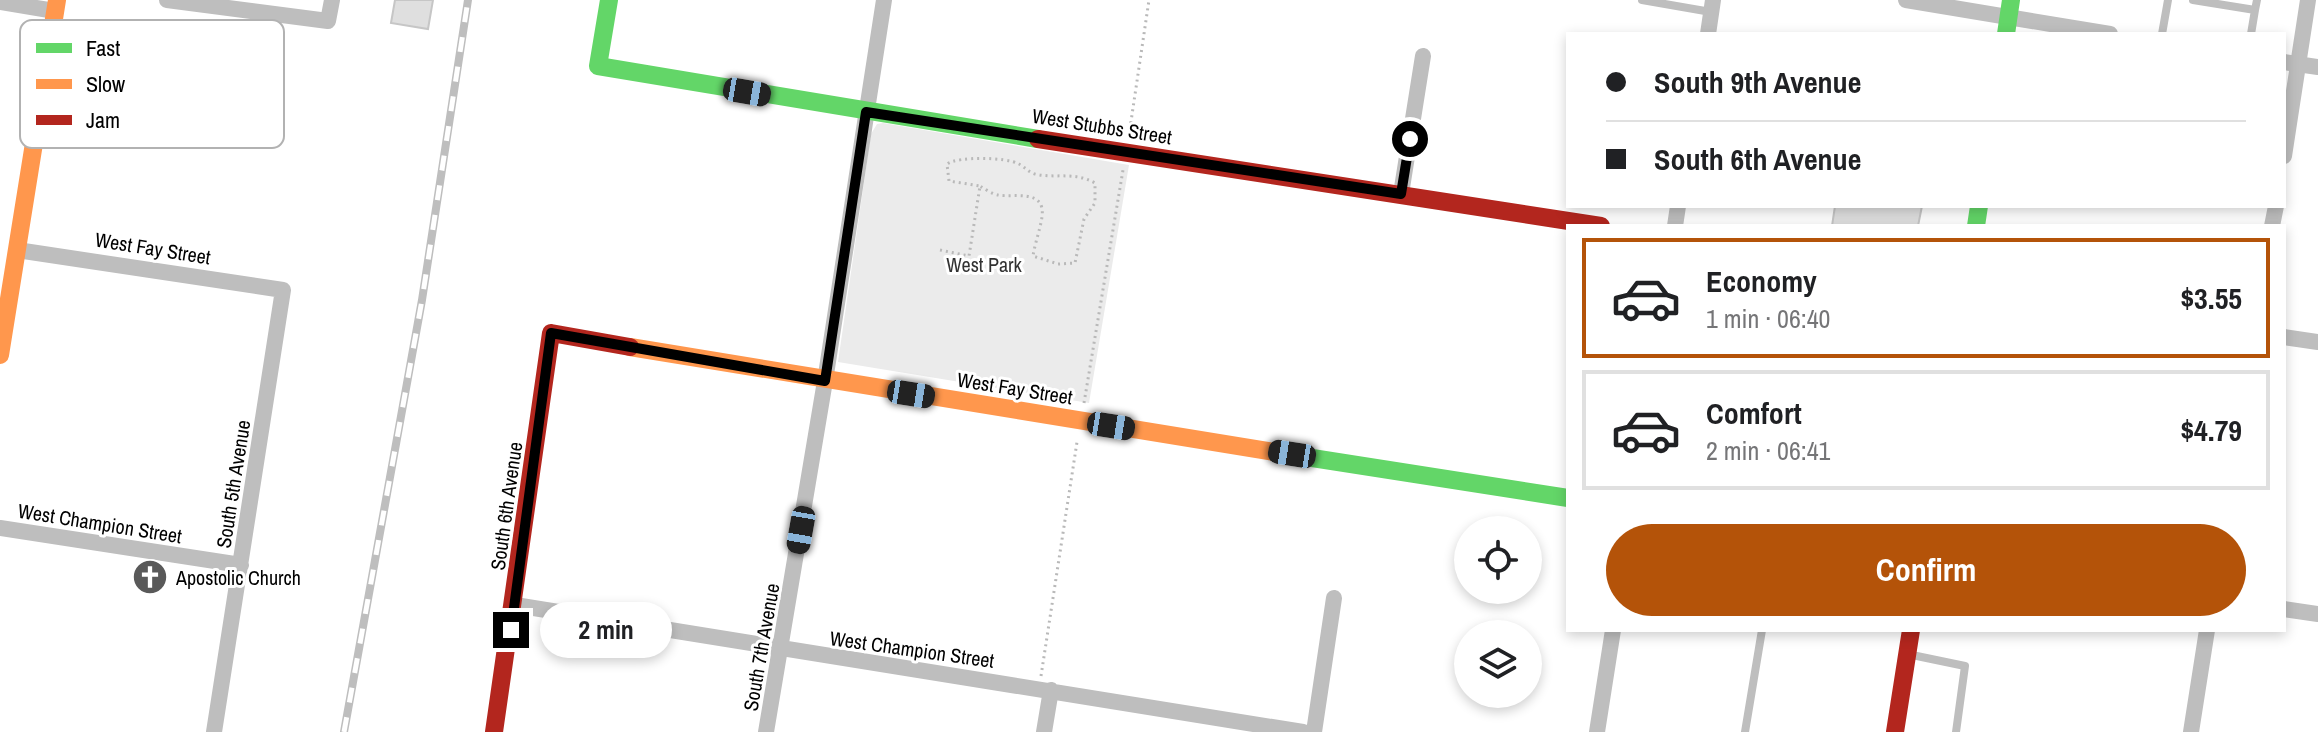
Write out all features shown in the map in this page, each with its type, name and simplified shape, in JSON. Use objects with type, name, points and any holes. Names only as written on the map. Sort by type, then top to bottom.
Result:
[{"type":"street","points":[[167,0],[328,21],[332,0]]},
{"type":"street","name":"West Stubbs Street","points":[[609,0],[598,66],[866,112],[1588,224]]},
{"type":"street","name":"South 7th Avenue","points":[[766,732],[884,0]]},
{"type":"street","points":[[1906,0],[2098,32]]},
{"type":"street","points":[[2286,133],[2292,63],[2308,0]]},
{"type":"street","points":[[0,2],[56,5]]},
{"type":"street","points":[[1708,32],[1712,6]]},
{"type":"street","points":[[1401,194],[1423,56]]},
{"type":"street","points":[[2292,63],[2318,67]]},
{"type":"street","points":[[0,355],[5,287],[17,250],[33,148]]},
{"type":"street","name":"West Fay Street","points":[[17,250],[283,290]]},
{"type":"street","name":"South 5th Avenue","points":[[214,732],[283,290]]},
{"type":"street","name":"West Fay Street","points":[[551,333],[825,381],[1566,498]]},
{"type":"street","name":"South 6th Avenue","points":[[494,732],[515,605],[551,333]]},
{"type":"street","points":[[2286,337],[2318,342]]},
{"type":"street","name":"West Champion Street","points":[[0,528],[241,565]]},
{"type":"street","points":[[1314,732],[1334,598]]},
{"type":"street","name":"West Champion Street","points":[[515,605],[1303,732]]},
{"type":"street","points":[[2286,609],[2318,614]]},
{"type":"street","points":[[1597,732],[1613,632]]},
{"type":"street","points":[[1895,732],[1911,632]]},
{"type":"street","points":[[2191,732],[2207,632]]},
{"type":"street","points":[[1044,732],[1051,690]]},
{"type":"lane","points":[[1642,0],[1712,6]]},
{"type":"lane","points":[[2162,32],[2168,0]]},
{"type":"lane","points":[[2193,0],[2255,10]]},
{"type":"lane","points":[[2251,32],[2257,0]]},
{"type":"lane","points":[[1745,732],[1762,632]]},
{"type":"lane","points":[[1907,654],[1965,666],[1956,732]]},
{"type":"path","points":[[1129,132],[1149,0]]},
{"type":"path","points":[[993,158],[1017,162],[1038,175],[1066,173],[1095,183],[1097,192],[1084,219],[1075,263],[1058,264],[1033,256],[1043,214],[1042,206],[1031,197],[1021,193],[997,195],[980,186],[949,181],[945,174],[947,164],[956,159],[993,158]]},
{"type":"path","points":[[1084,400],[1123,168]]},
{"type":"path","points":[[940,250],[969,256],[980,186]]},
{"type":"path","points":[[1042,667],[1078,438]]},
{"type":"green space","name":"West Park","points":[[877,124],[1129,165],[1089,403],[838,362],[871,134]]},
{"type":"building","points":[[395,0],[433,0],[428,29],[391,23]]},
{"type":"building","points":[[1835,208],[1922,208],[1918,224],[1832,224]]},
{"type":"railway","points":[[344,732],[422,300],[468,0]]},
{"type":"traffic: fast","points":[[609,0],[598,66],[1038,139]]},
{"type":"traffic: fast","points":[[2006,32],[2011,0]]},
{"type":"traffic: fast","points":[[1976,224],[1979,208]]},
{"type":"traffic: fast","points":[[1293,455],[1566,498]]},
{"type":"traffic: slow","points":[[54,20],[57,0]]},
{"type":"traffic: slow","points":[[0,355],[33,148]]},
{"type":"traffic: slow","points":[[630,347],[1293,455]]},
{"type":"traffic: jam","points":[[1038,139],[1588,224]]},
{"type":"traffic: jam","points":[[494,732],[551,333],[630,347]]},
{"type":"traffic: jam","points":[[1895,732],[1911,632]]},
{"type":"place","name":"Apostolic Church","points":[[150,577]]},
{"type":"route","points":[[511,630],[551,333],[825,381],[866,112],[1401,194],[1410,139]]}]
